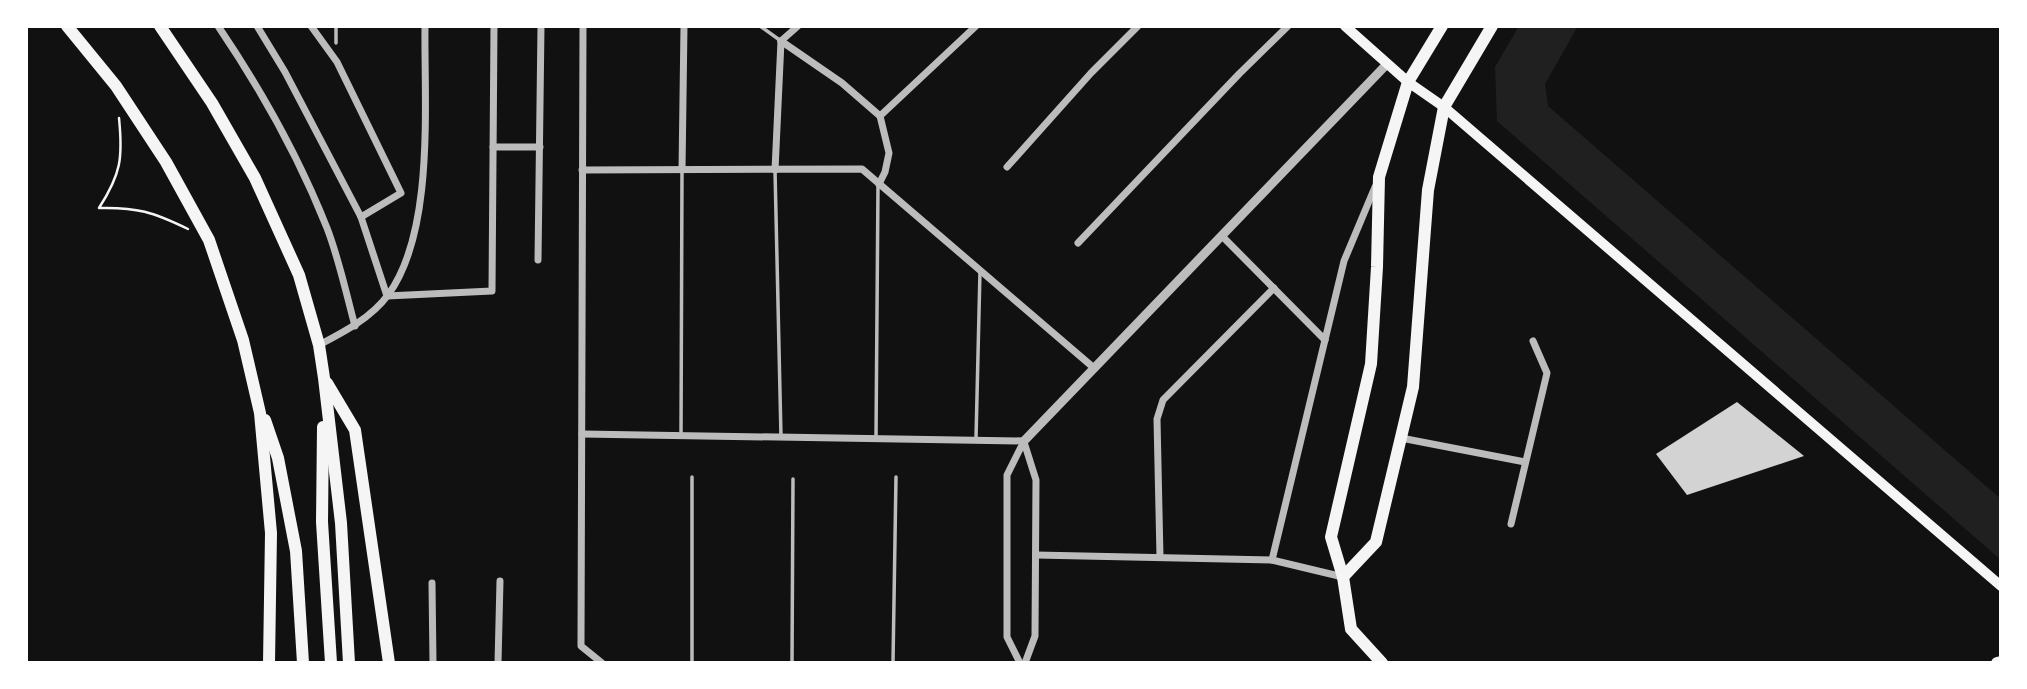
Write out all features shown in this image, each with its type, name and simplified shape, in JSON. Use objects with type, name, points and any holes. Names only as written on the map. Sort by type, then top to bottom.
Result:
[{"type":"main road","points":[[67,26],[116,86],[166,162],[209,240],[243,340],[260,413],[271,534],[269,663]]},
{"type":"main road","points":[[160,26],[212,103],[255,178],[299,275],[319,345],[324,378],[341,523],[349,663]]},
{"type":"main road","points":[[1345,26],[1408,82],[1444,107],[2001,586]]},
{"type":"main road","points":[[1382,663],[1351,629],[1343,577],[1331,537],[1371,364],[1379,177],[1408,82],[1442,26]]},
{"type":"main road","points":[[1343,577],[1376,542],[1413,387],[1428,190],[1444,107],[1492,26]]},
{"type":"main road","points":[[324,378],[322,522],[331,663]]},
{"type":"main road","points":[[324,378],[355,430],[389,663]]},
{"type":"main road","points":[[254,386],[278,458],[296,551],[303,663]]},
{"type":"street","points":[[218,26],[257,83],[297,159],[327,230],[355,326]]},
{"type":"street","points":[[257,26],[285,72],[361,216],[387,296]]},
{"type":"street","points":[[311,26],[337,62],[401,193],[361,216]]},
{"type":"street","points":[[319,345],[355,326],[387,296],[400,274],[418,225],[423,172],[425,26]]},
{"type":"street","points":[[387,296],[492,292],[494,26]]},
{"type":"street","points":[[538,260],[541,26]]},
{"type":"street","points":[[583,26],[581,646],[601,663]]},
{"type":"street","points":[[682,170],[684,26]]},
{"type":"street","points":[[775,170],[781,41],[798,26]]},
{"type":"street","points":[[880,116],[976,26]]},
{"type":"street","points":[[1007,167],[1091,73],[1138,26]]},
{"type":"street","points":[[1078,243],[1288,26]]},
{"type":"street","points":[[781,41],[842,83],[880,116],[889,153],[885,172],[878,184]]},
{"type":"street","points":[[1022,663],[1007,637],[1007,475],[1024,441],[1387,64]]},
{"type":"street","points":[[493,147],[540,147]]},
{"type":"street","points":[[582,170],[862,169],[1094,368]]},
{"type":"street","points":[[1272,560],[1344,261],[1379,177]]},
{"type":"street","points":[[1222,236],[1325,340]]},
{"type":"street","points":[[1160,557],[1157,419],[1163,400],[1274,288]]},
{"type":"street","points":[[1511,524],[1547,373],[1534,341]]},
{"type":"street","points":[[582,434],[1024,441]]},
{"type":"street","points":[[1401,438],[1525,462]]},
{"type":"street","points":[[1022,663],[1035,636],[1036,555],[1036,480],[1024,441]]},
{"type":"street","points":[[1036,555],[1272,560],[1343,577]]},
{"type":"street","points":[[498,663],[500,581]]},
{"type":"street","points":[[432,583],[433,663]]},
{"type":"lane","points":[[335,43],[336,26]]},
{"type":"lane","points":[[760,26],[781,41]]},
{"type":"lane","points":[[681,435],[682,170]]},
{"type":"lane","points":[[775,170],[781,437]]},
{"type":"lane","points":[[876,439],[878,184]]},
{"type":"lane","points":[[976,440],[980,271]]},
{"type":"lane","points":[[692,477],[692,663]]},
{"type":"lane","points":[[893,663],[896,477]]},
{"type":"lane","points":[[793,479],[793,663]]},
{"type":"path","points":[[116,86],[121,132],[120,165],[114,185],[99,208],[130,207],[163,217],[209,240]]},
{"type":"shaded area","points":[[1519,26],[1578,26],[1545,84],[1548,106],[2001,499],[2001,560],[1497,121],[1495,67]]},
{"type":"building","points":[[1737,402],[1804,456],[1687,495],[1656,454]]}]
